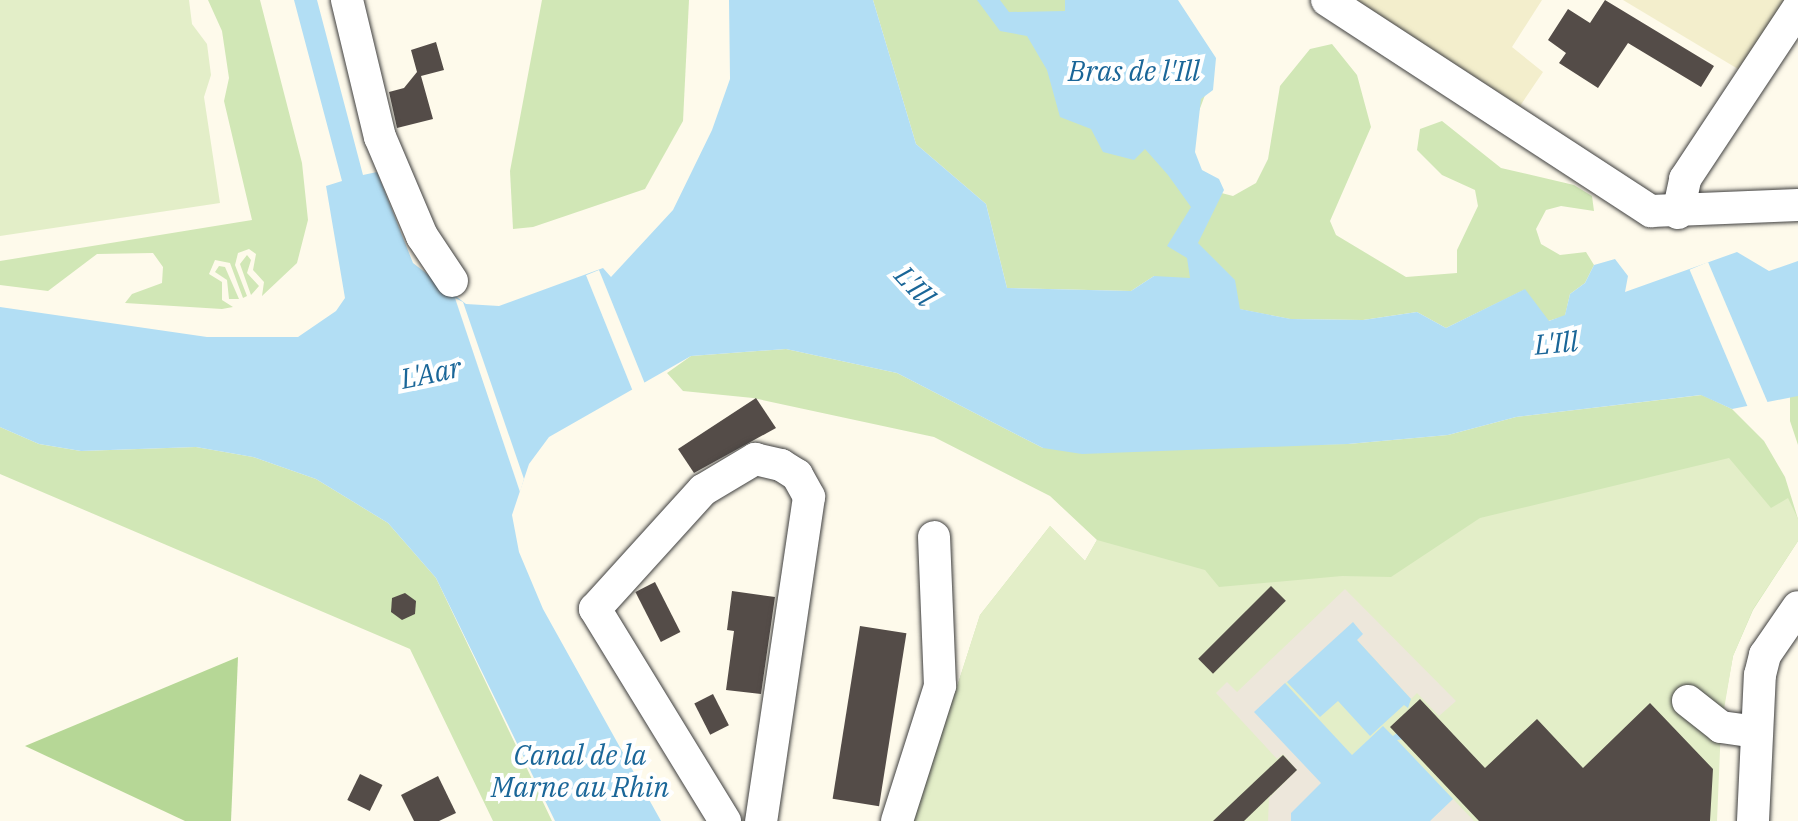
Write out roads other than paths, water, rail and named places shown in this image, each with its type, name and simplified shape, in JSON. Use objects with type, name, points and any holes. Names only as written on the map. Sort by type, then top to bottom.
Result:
[{"type":"street","points":[[347,0],[380,137],[422,236],[452,281]]},
{"type":"street","points":[[1327,0],[1651,211],[1678,213],[1798,205]]},
{"type":"street","points":[[1678,213],[1685,179],[1798,8]]},
{"type":"street","points":[[725,821],[595,609],[703,490],[755,459],[781,465],[797,475],[809,497],[761,821]]},
{"type":"street","points":[[897,821],[940,686],[934,537]]},
{"type":"street","points":[[1753,821],[1756,732],[1765,655],[1798,607]]},
{"type":"street","points":[[1688,701],[1721,727],[1756,732]]},
{"type":"water","points":[[294,0],[317,0],[363,175],[377,172],[413,263],[466,304],[499,306],[603,268],[611,277],[673,210],[712,130],[730,79],[729,0],[873,0],[916,144],[986,204],[1007,288],[1131,291],[1154,276],[1190,278],[1187,258],[1167,246],[1191,207],[1168,175],[1145,149],[1134,160],[1103,152],[1091,129],[1060,117],[1047,70],[1027,36],[1000,31],[977,0],[1000,0],[1009,12],[1065,11],[1065,0],[1178,0],[1216,58],[1213,90],[1201,99],[1195,152],[1202,170],[1219,179],[1224,190],[1198,243],[1235,280],[1240,309],[1291,319],[1363,320],[1417,312],[1446,328],[1525,289],[1549,321],[1565,315],[1570,294],[1585,283],[1594,265],[1615,259],[1628,276],[1625,292],[1737,252],[1769,271],[1798,261],[1798,396],[1732,409],[1701,395],[1516,417],[1448,435],[1348,444],[1082,454],[1043,448],[897,373],[786,349],[691,356],[549,437],[529,464],[512,515],[519,552],[543,609],[661,821],[555,821],[436,578],[388,523],[316,479],[253,457],[196,447],[81,451],[39,444],[0,427],[0,307],[207,337],[298,337],[336,311],[345,298],[326,186],[342,181]]},
{"type":"water","points":[[1353,622],[1363,634],[1357,640],[1411,699],[1408,708],[1404,705],[1370,736],[1338,701],[1320,717],[1287,682]]},
{"type":"water","points":[[1285,683],[1352,755],[1383,726],[1393,736],[1398,732],[1404,739],[1397,740],[1453,799],[1430,821],[1291,821],[1291,813],[1321,783],[1254,712]]},
{"type":"water label","name":"Bras de l'Ill","points":[[1134,71]]},
{"type":"water label","name":"L'Ill","points":[[915,286]]},
{"type":"water label","name":"L'Ill","points":[[1556,343]]},
{"type":"water label","name":"L'Aar","points":[[431,373]]},
{"type":"water label","name":"Canal de la Marne au Rhin","points":[[580,771]]}]
